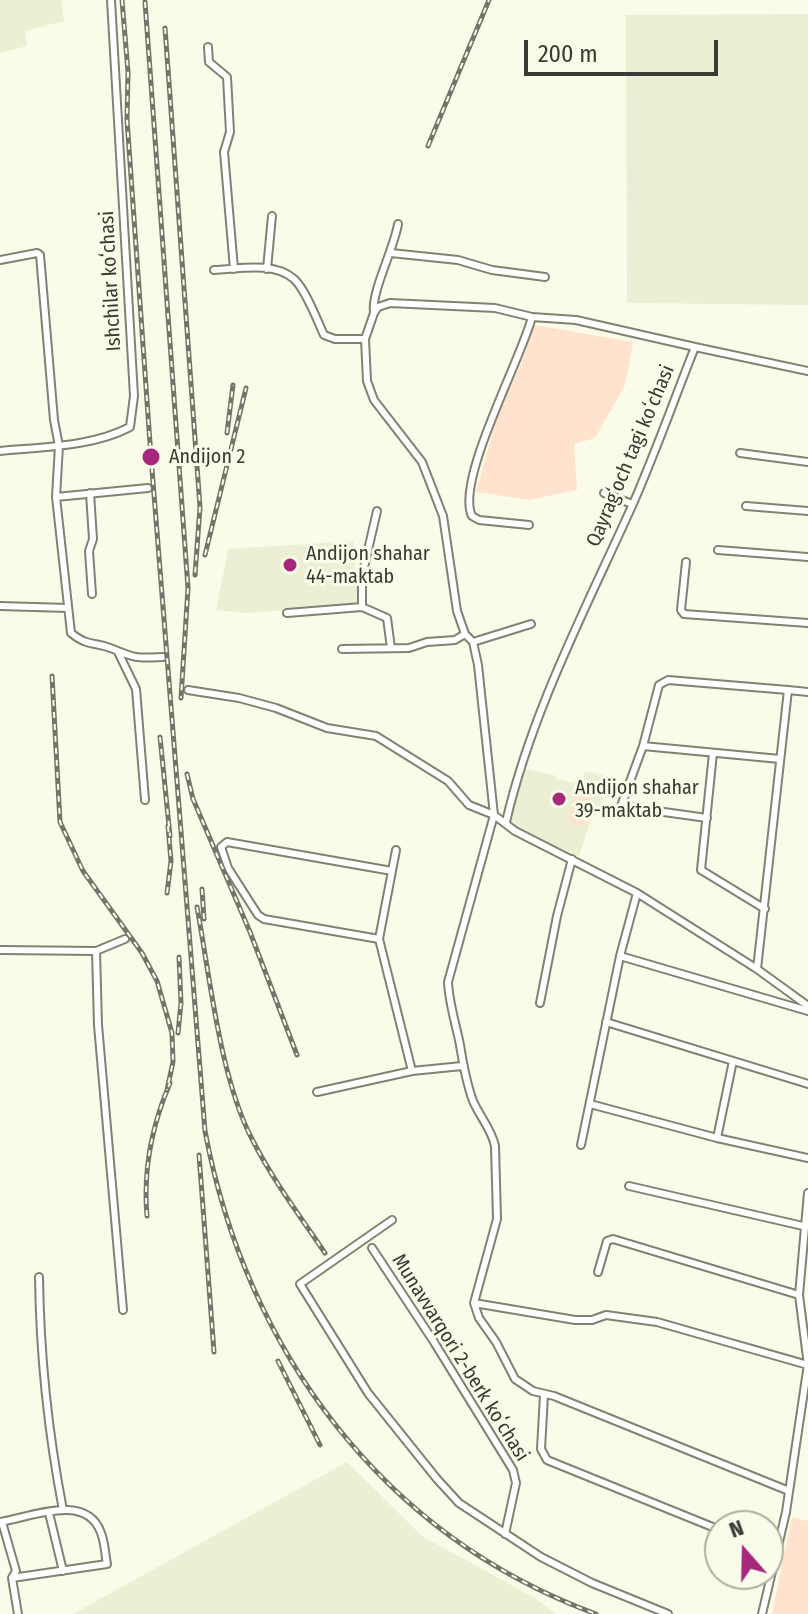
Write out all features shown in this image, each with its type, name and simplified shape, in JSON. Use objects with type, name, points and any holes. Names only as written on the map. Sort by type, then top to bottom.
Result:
[{"type":"street","name":"Ishchilar koʻchasi","points":[[0,451],[59,446],[121,432],[130,427],[133,419],[111,0]]},
{"type":"street","points":[[208,47],[209,62],[227,77],[230,132],[224,152],[234,269]]},
{"type":"street","points":[[267,269],[272,216]]},
{"type":"street","points":[[398,224],[391,253],[374,296],[374,313],[365,339],[367,381],[374,400],[422,462],[443,516],[457,611],[465,634],[473,642],[480,679],[494,815],[448,982],[462,1066],[473,1100],[493,1135],[495,1146],[497,1219],[474,1303],[479,1318],[496,1342],[515,1379],[533,1391],[554,1396],[789,1491]]},
{"type":"street","points":[[391,253],[458,260],[492,270],[545,277]]},
{"type":"street","points":[[0,260],[40,255],[54,420],[59,446],[56,497],[71,633],[84,644],[113,649],[134,658],[163,657]]},
{"type":"street","points":[[214,270],[267,269],[281,272],[295,280],[324,335],[335,339],[365,339]]},
{"type":"street","name":"Qayragʻoch tagi koʻchasi","points":[[374,313],[378,307],[390,303],[495,308],[532,317],[576,320],[695,347],[517,774],[506,822]]},
{"type":"street","points":[[529,525],[479,520],[472,516],[468,505],[473,469],[515,368],[532,317]]},
{"type":"street","points":[[695,347],[808,371]]},
{"type":"street","points":[[740,453],[808,462]]},
{"type":"street","points":[[56,497],[148,488]]},
{"type":"street","points":[[90,493],[92,594]]},
{"type":"street","points":[[604,493],[632,504]]},
{"type":"street","points":[[746,506],[808,511]]},
{"type":"street","points":[[362,607],[362,576],[377,511]]},
{"type":"street","points":[[718,550],[808,557]]},
{"type":"street","points":[[686,562],[681,610],[684,614],[808,623]]},
{"type":"street","points":[[0,606],[68,608]]},
{"type":"street","points":[[287,613],[362,607],[387,618],[391,648]]},
{"type":"street","points":[[473,642],[531,624]]},
{"type":"street","points":[[342,649],[416,647],[427,642],[455,640],[465,634]]},
{"type":"street","points":[[118,652],[136,689],[145,800]]},
{"type":"street","points":[[707,818],[622,807],[659,685],[664,681],[808,692]]},
{"type":"street","points":[[188,690],[276,708],[327,728],[376,736],[448,781],[469,805],[494,815],[515,831],[637,893],[757,969],[808,1009]]},
{"type":"street","points":[[757,969],[788,690]]},
{"type":"street","points":[[643,746],[780,759]]},
{"type":"street","points":[[713,753],[701,870],[765,909]]},
{"type":"street","points":[[379,939],[264,919],[258,915],[228,868],[221,847],[227,842],[392,871]]},
{"type":"street","points":[[396,850],[379,939],[412,1071]]},
{"type":"street","points":[[540,1003],[572,859]]},
{"type":"street","points":[[581,1145],[620,956],[637,893]]},
{"type":"street","points":[[0,950],[96,951],[125,939]]},
{"type":"street","points":[[96,951],[98,1025],[123,1310]]},
{"type":"street","points":[[620,956],[808,1009]]},
{"type":"street","points":[[606,1022],[808,1084]]},
{"type":"street","points":[[717,1138],[733,1061]]},
{"type":"street","points":[[317,1092],[412,1071],[462,1066]]},
{"type":"street","points":[[590,1104],[717,1138],[808,1158]]},
{"type":"street","points":[[629,1186],[803,1226]]},
{"type":"street","points":[[784,1516],[805,1402],[808,1365],[799,1295],[808,1193]]},
{"type":"street","points":[[392,1220],[300,1284],[368,1393],[459,1503],[541,1557],[592,1583],[668,1614]]},
{"type":"street","points":[[598,1272],[604,1246],[613,1239],[799,1295]]},
{"type":"street","name":"Munavvarqori 2-berk koʻchasi","points":[[372,1248],[513,1470],[516,1483],[505,1534]]},
{"type":"street","points":[[39,1277],[39,1342],[52,1454],[63,1510]]},
{"type":"street","points":[[474,1303],[575,1320],[592,1320],[606,1315],[657,1322],[808,1365]]},
{"type":"street","points":[[544,1395],[541,1449],[547,1460],[704,1524]]},
{"type":"street","points":[[12,1578],[107,1564],[101,1531],[89,1515],[79,1510],[63,1510],[1,1522],[16,1571],[12,1578],[18,1614]]},
{"type":"street","points":[[49,1513],[63,1571]]},
{"type":"street","points":[[762,1614],[768,1590]]},
{"type":"shaded area","points":[[0,0],[61,0],[64,21],[25,31],[27,46],[0,53]]},
{"type":"shaded area","points":[[808,14],[808,305],[627,303],[626,15]]},
{"type":"shaded area","points":[[534,325],[633,342],[625,385],[595,438],[574,444],[577,490],[529,500],[476,492],[499,410],[522,362]]},
{"type":"shaded area","name":"Andijon shahar 44-maktab","points":[[354,541],[355,581],[360,582],[359,605],[247,613],[216,610],[228,549]]},
{"type":"shaded area","name":"Andijon shahar 39-maktab","points":[[522,768],[574,783],[575,780],[582,781],[585,771],[610,777],[579,856],[509,824]]},
{"type":"shaded area","points":[[576,790],[593,794],[585,827],[567,823]]},
{"type":"shaded area","points":[[347,1462],[422,1536],[535,1598],[556,1614],[73,1614]]},
{"type":"shaded area","points":[[792,1517],[808,1521],[808,1614],[772,1614],[777,1590],[784,1590],[784,1556]]},
{"type":"railway","points":[[122,0],[128,72],[127,120],[151,457],[205,1131],[225,1211],[253,1288],[290,1359],[336,1425],[389,1484],[450,1536],[519,1580],[596,1614]]},
{"type":"railway","points":[[428,146],[489,0]]},
{"type":"railway","points":[[145,2],[188,588],[181,698]]},
{"type":"railway","points":[[165,28],[200,507],[195,575]]},
{"type":"railway","points":[[227,433],[233,385]]},
{"type":"railway","points":[[205,555],[246,388]]},
{"type":"railway","points":[[52,676],[60,822],[83,871],[142,953],[157,981],[172,1033],[173,1062],[167,1090]]},
{"type":"railway","points":[[160,737],[170,836]]},
{"type":"railway","points":[[187,774],[193,799],[250,932],[297,1055]]},
{"type":"railway","points":[[168,826],[171,861]]},
{"type":"railway","points":[[167,893],[171,861]]},
{"type":"railway","points":[[202,889],[204,919]]},
{"type":"railway","points":[[197,907],[217,1026],[241,1114],[268,1168],[325,1253]]},
{"type":"railway","points":[[178,1033],[181,1003],[179,957]]},
{"type":"railway","points":[[147,1216],[146,1182],[150,1148],[170,1083]]},
{"type":"railway","points":[[199,1155],[214,1352]]},
{"type":"railway","points":[[278,1361],[320,1445]]},
{"type":"place","name":"Andijon 2","points":[[151,457]]},
{"type":"place","name":"Andijon shahar 44-maktab","points":[[290,565]]},
{"type":"place","name":"Andijon shahar 39-maktab","points":[[559,799]]}]
